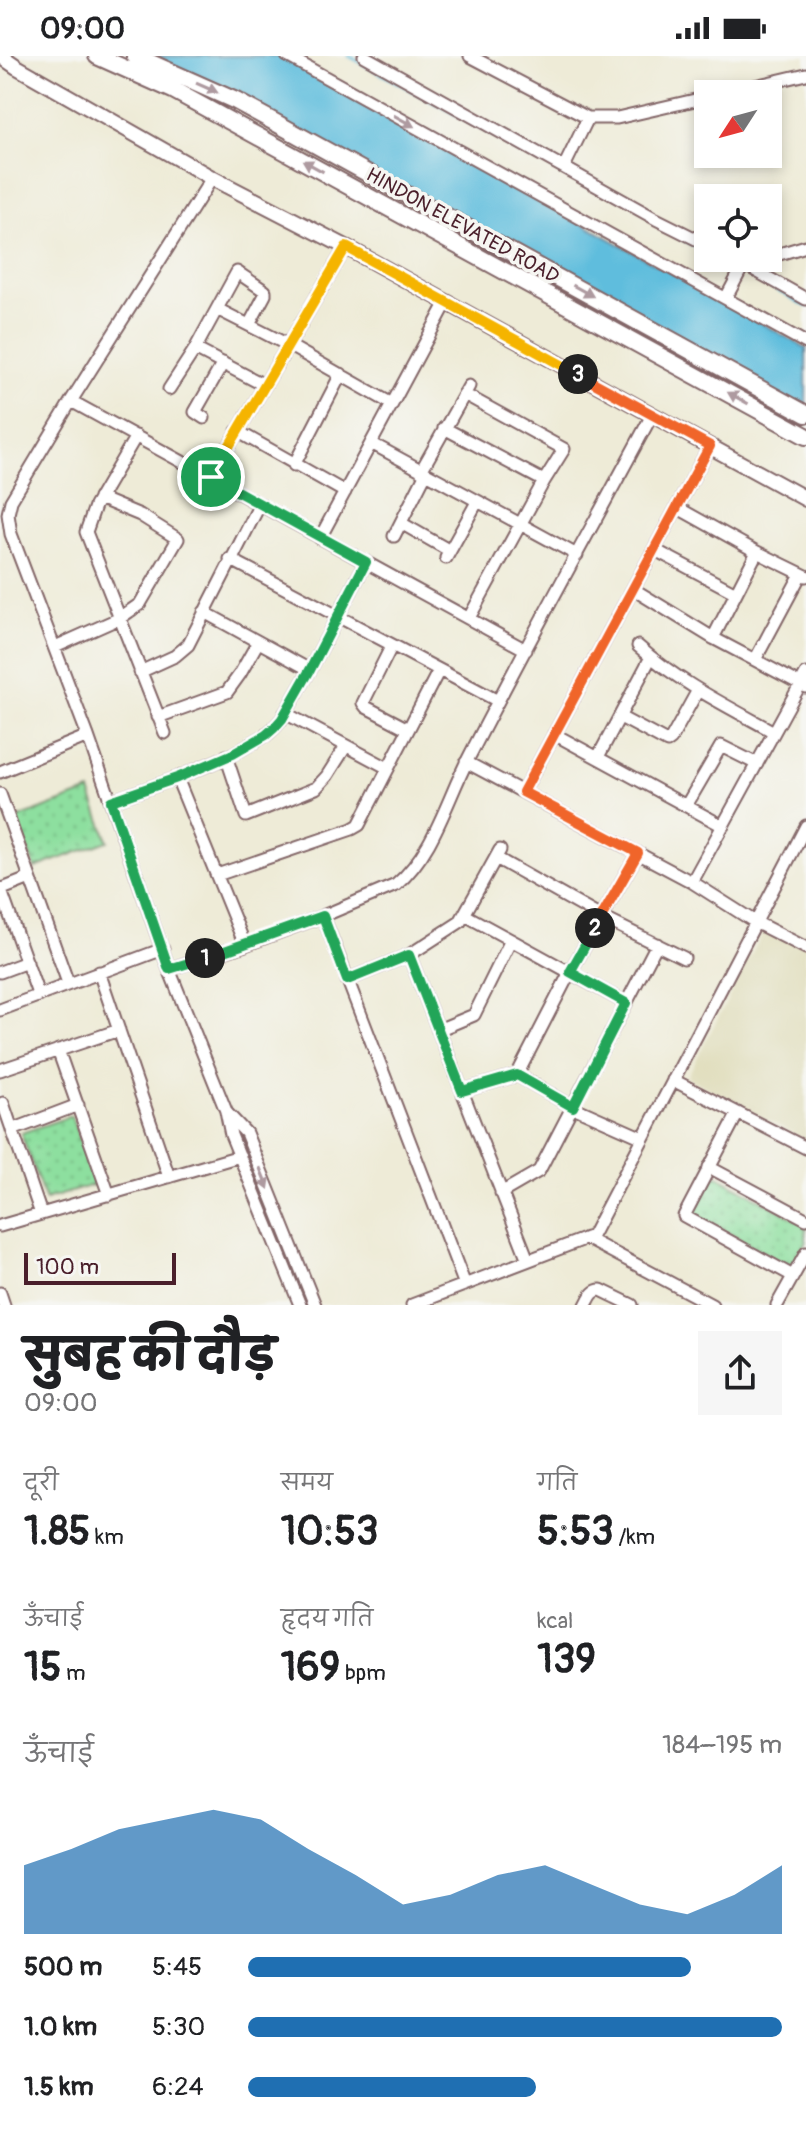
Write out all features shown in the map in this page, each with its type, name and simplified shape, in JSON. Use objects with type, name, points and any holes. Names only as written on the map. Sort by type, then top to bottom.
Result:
[{"type":"highway","name":"HINDON ELEVATED ROAD","points":[[97,56],[187,97],[806,436]]},
{"type":"highway","name":"HINDON ELEVATED ROAD","points":[[135,56],[236,101],[806,414]]},
{"type":"main road","points":[[1,56],[212,178],[346,247],[806,499]]},
{"type":"street","points":[[287,56],[806,343]]},
{"type":"street","points":[[364,56],[694,237]]},
{"type":"street","points":[[470,56],[588,118],[617,118],[694,100]]},
{"type":"street","points":[[780,80],[806,74]]},
{"type":"street","points":[[564,167],[588,118]]},
{"type":"street","points":[[212,178],[71,401],[11,501],[8,514],[11,534],[88,736],[169,969],[226,1111],[231,1135],[300,1305]]},
{"type":"street","points":[[782,253],[806,246]]},
{"type":"street","points":[[211,477],[346,247]]},
{"type":"street","points":[[169,389],[237,272],[265,291],[249,325]]},
{"type":"street","points":[[726,298],[740,272]]},
{"type":"street","points":[[756,272],[806,299]]},
{"type":"street","points":[[320,538],[447,302]]},
{"type":"street","points":[[217,309],[392,404]]},
{"type":"street","points":[[195,349],[264,385]]},
{"type":"street","points":[[204,418],[195,412],[223,363]]},
{"type":"street","points":[[294,465],[341,374]]},
{"type":"street","points":[[394,536],[444,428],[467,390],[564,449],[469,618]]},
{"type":"street","points":[[71,401],[526,650]]},
{"type":"street","points":[[169,969],[323,916],[396,885],[406,876],[433,836],[466,762],[652,415]]},
{"type":"street","points":[[444,428],[544,481]]},
{"type":"street","points":[[237,431],[345,492]]},
{"type":"street","points":[[136,436],[99,498],[86,532],[165,733]]},
{"type":"street","points":[[371,443],[577,555]]},
{"type":"street","points":[[523,792],[710,446]]},
{"type":"street","points":[[55,647],[120,618],[140,604],[178,539],[140,515],[99,498]]},
{"type":"street","points":[[401,523],[448,554],[477,502]]},
{"type":"street","points":[[140,672],[184,649],[260,504]]},
{"type":"street","points":[[678,508],[804,575],[755,660]]},
{"type":"street","points":[[655,550],[736,593]]},
{"type":"street","points":[[713,638],[757,552]]},
{"type":"street","points":[[230,559],[498,701]]},
{"type":"street","points":[[111,801],[177,778],[266,735],[282,719],[366,562]]},
{"type":"street","points":[[633,589],[713,638],[804,682],[692,882]]},
{"type":"street","points":[[204,612],[310,670]]},
{"type":"street","points":[[158,717],[230,691],[258,642]]},
{"type":"street","points":[[392,645],[363,703],[408,729]]},
{"type":"street","points":[[638,646],[698,690],[774,732]]},
{"type":"street","points":[[598,757],[651,657]]},
{"type":"street","points":[[217,875],[355,827],[361,822],[439,670]]},
{"type":"street","points":[[620,717],[667,742],[698,690]]},
{"type":"street","points":[[285,713],[388,768]]},
{"type":"street","points":[[554,734],[723,826]]},
{"type":"street","points":[[0,772],[88,736]]},
{"type":"street","points":[[226,756],[246,816],[316,788],[346,746]]},
{"type":"street","points":[[686,806],[721,746],[757,764]]},
{"type":"street","points":[[466,762],[692,882],[755,922],[806,948]]},
{"type":"street","points":[[177,778],[245,945]]},
{"type":"street","points":[[0,794],[68,983]]},
{"type":"street","points":[[412,1305],[592,1236],[806,827]]},
{"type":"street","points":[[517,1075],[570,972],[638,853]]},
{"type":"street","points":[[347,980],[409,955],[454,927],[465,915],[498,854],[601,917],[684,958]]},
{"type":"street","points":[[30,878],[0,889],[5,917],[27,962],[38,994]]},
{"type":"street","points":[[465,915],[626,1003]]},
{"type":"street","points":[[323,916],[465,1285]]},
{"type":"street","points":[[438,1030],[474,1015],[511,940]]},
{"type":"street","points":[[501,1193],[539,1171],[657,944]]},
{"type":"street","points":[[0,1010],[163,949]]},
{"type":"street","points":[[409,955],[528,1260]]},
{"type":"street","points":[[0,972],[27,962]]},
{"type":"street","points":[[99,972],[169,1177]]},
{"type":"street","points":[[0,1070],[119,1030]]},
{"type":"street","points":[[58,1050],[109,1195]]},
{"type":"street","points":[[462,1091],[517,1075],[573,1107],[643,1138]]},
{"type":"street","points":[[673,1080],[806,1148]]},
{"type":"street","points":[[3,1103],[41,1214]]},
{"type":"street","points":[[12,1130],[78,1105]]},
{"type":"street","points":[[226,1111],[246,1133],[315,1305]]},
{"type":"street","points":[[738,1113],[684,1216],[793,1276]]},
{"type":"street","points":[[0,1226],[240,1156]]},
{"type":"street","points":[[709,1167],[806,1219]]},
{"type":"street","points":[[586,1238],[712,1305]]},
{"type":"street","points":[[777,1305],[806,1253]]},
{"type":"street","points":[[586,1305],[596,1290],[632,1305]]},
{"type":"street","points":[[0,1293],[4,1305]]},
{"type":"shaded area","points":[[769,921],[806,941],[806,1140],[687,1077]]},
{"type":"green space","points":[[90,791],[108,841],[35,868],[16,819]]},
{"type":"green space","points":[[71,1116],[96,1184],[45,1200],[21,1133]]},
{"type":"green space","points":[[712,1173],[806,1225],[806,1241],[791,1268],[691,1212]]},
{"type":"water","points":[[157,56],[282,56],[806,348],[806,419],[711,368]]},
{"type":"waterway","points":[[349,56],[535,158]]},
{"type":"waterway","points":[[675,235],[694,245]]},
{"type":"waterway","points":[[744,272],[806,306]]},
{"type":"route","points":[[346,247],[710,446],[523,792],[638,853],[570,972],[626,1003],[573,1107],[517,1075],[462,1091],[409,955],[347,980],[323,916],[169,969],[111,801],[233,754],[274,728],[310,670],[366,562],[211,477],[346,247]]}]
